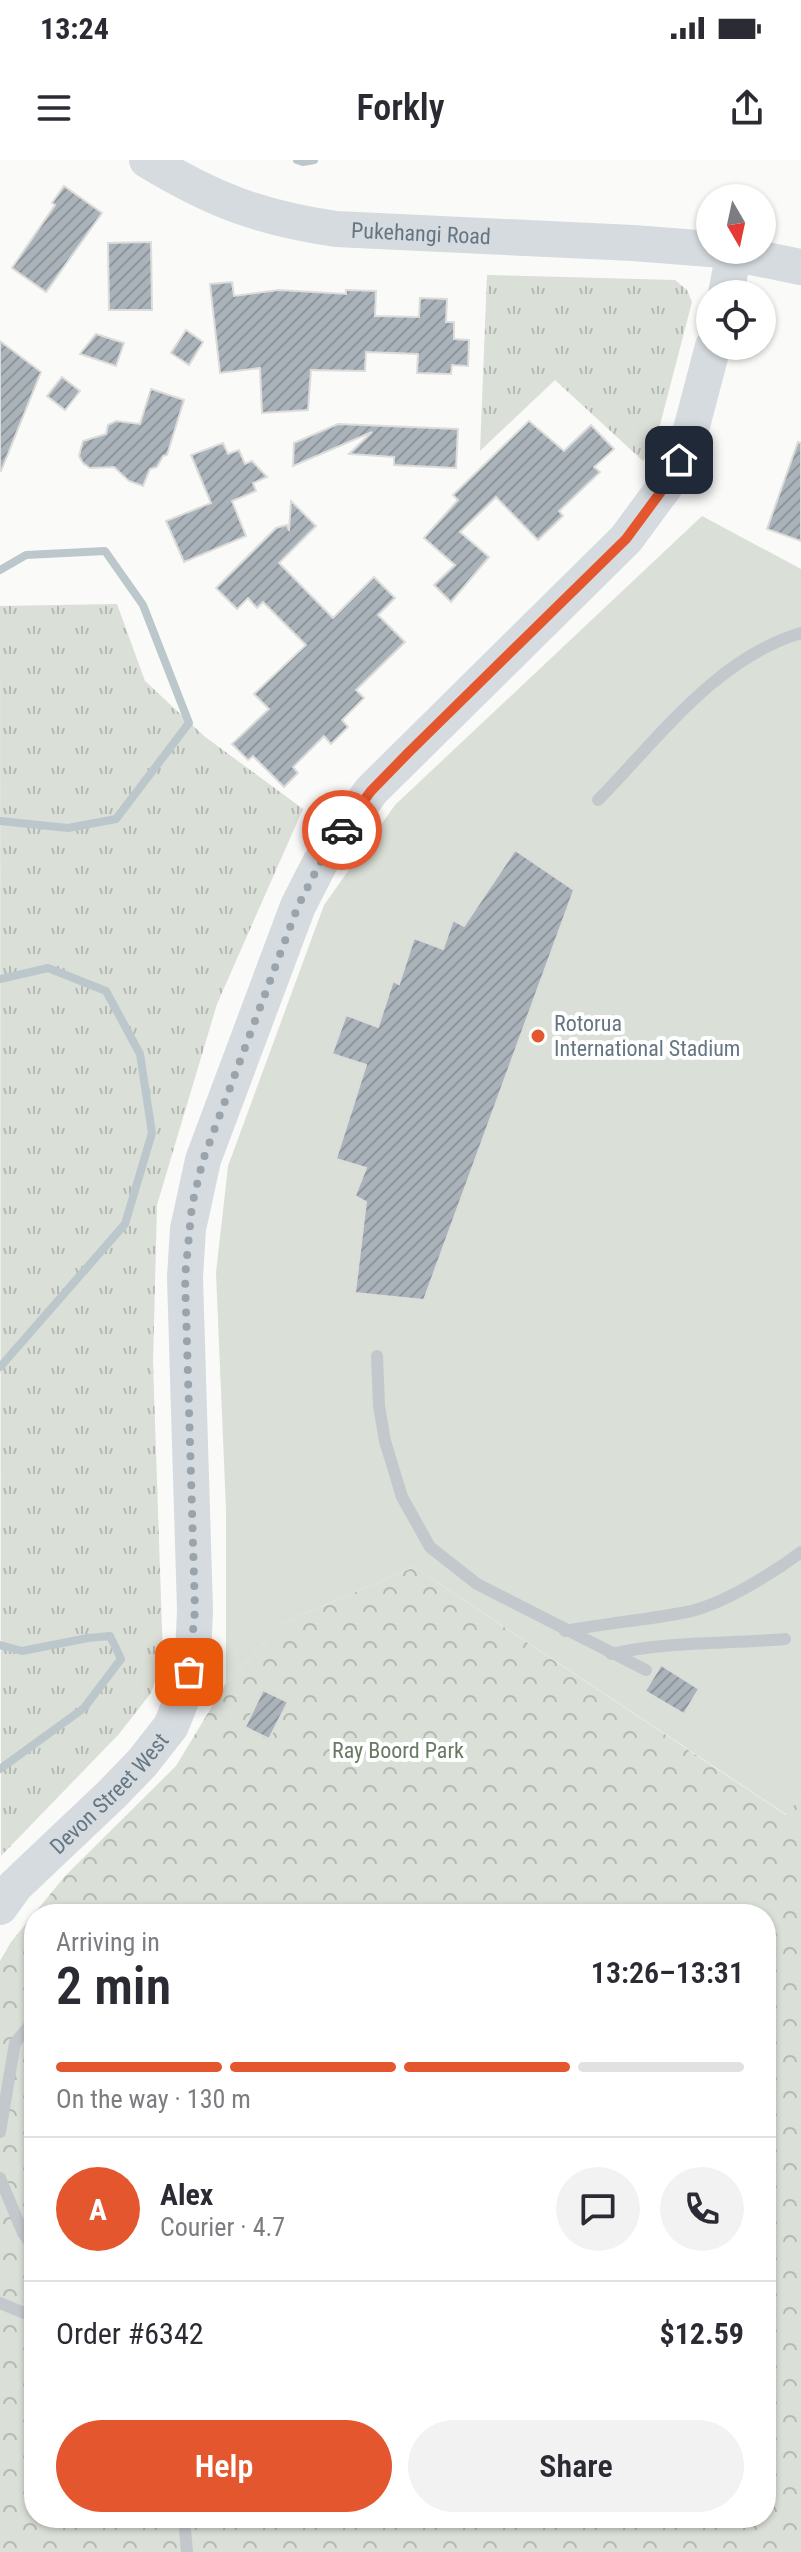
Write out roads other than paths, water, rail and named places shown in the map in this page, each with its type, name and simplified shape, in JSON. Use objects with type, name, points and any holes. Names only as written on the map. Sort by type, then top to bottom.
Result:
[{"type":"main road","name":"Pukehangi Road","points":[[147,160],[192,187],[228,203],[294,223],[336,229],[696,248]]},
{"type":"main road","name":"Pukehangi Road","points":[[776,262],[801,267]]},
{"type":"main road","name":"Devon Street West","points":[[0,1907],[15,1886],[142,1763],[171,1726],[186,1688],[193,1656],[195,1610],[185,1290],[188,1229],[203,1160],[298,906],[320,863],[371,791],[626,539],[671,478],[688,441],[709,360]]},
{"type":"lane","points":[[598,800],[695,697],[721,675],[776,642],[801,633]]},
{"type":"lane","points":[[377,1356],[379,1406],[385,1441],[402,1497],[430,1547],[477,1584],[646,1670]]},
{"type":"lane","points":[[565,1631],[611,1621],[691,1612],[776,1571],[801,1552]]},
{"type":"lane","points":[[611,1654],[650,1645],[705,1645],[785,1639]]},
{"type":"lane","points":[[0,2132],[15,2043],[24,2032]]},
{"type":"lane","points":[[0,2178],[24,2234]]},
{"type":"lane","points":[[0,2303],[24,2313]]},
{"type":"lane","points":[[185,2528],[187,2552]]},
{"type":"waterway","points":[[297,160],[314,160]]},
{"type":"waterway","points":[[0,570],[26,555],[105,551],[143,605],[189,723],[116,819],[68,828],[0,821]]},
{"type":"waterway","points":[[0,979],[48,968],[106,991],[140,1054],[152,1133],[125,1224],[0,1367]]},
{"type":"waterway","points":[[0,1645],[22,1651],[110,1636],[121,1659],[84,1708],[0,1769]]},
{"type":"place","name":"Rotorua International Stadium","points":[[538,1036]]},
{"type":"park label","name":"Ray Boord Park","points":[[398,1750]]}]
